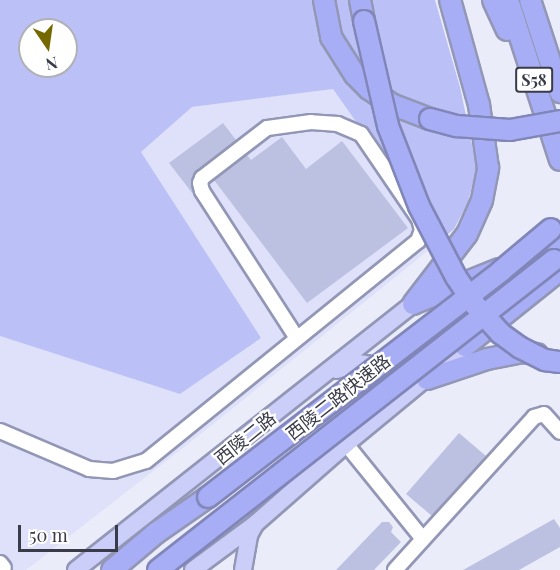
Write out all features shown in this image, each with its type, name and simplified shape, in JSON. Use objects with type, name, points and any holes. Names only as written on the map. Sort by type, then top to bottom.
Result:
[{"type":"highway","points":[[324,0],[331,37],[355,75],[369,89],[391,104],[430,119],[457,126],[510,130],[560,121]]},
{"type":"highway","points":[[360,0],[388,126],[419,206],[456,278],[475,305],[500,333],[545,360],[560,364]]},
{"type":"highway","points":[[413,304],[467,234],[482,200],[488,168],[479,105],[450,0]]},
{"type":"highway","points":[[493,0],[559,156]]},
{"type":"highway","name":"S58","points":[[508,0],[559,156]]},
{"type":"highway","name":"S58","points":[[530,0],[560,92]]},
{"type":"highway","name":"西陵二路快速路","points":[[112,570],[156,533],[208,497],[508,265],[560,219]]},
{"type":"highway","points":[[413,304],[508,265],[560,238]]},
{"type":"highway","name":"西陵二路快速路","points":[[158,570],[560,254]]},
{"type":"highway","points":[[465,346],[560,270]]},
{"type":"highway","points":[[427,379],[488,359],[524,352],[540,355],[560,364]]},
{"type":"highway","points":[[97,570],[156,533]]},
{"type":"main road","name":"西陵二路","points":[[76,570],[413,304]]},
{"type":"main road","points":[[193,570],[255,524],[346,444],[465,346]]},
{"type":"main road","points":[[310,386],[342,368],[358,363],[372,365],[387,383],[388,395],[381,412],[368,426]]},
{"type":"main road","points":[[243,570],[249,536],[255,524]]},
{"type":"lane","points":[[303,122],[338,124],[361,134],[419,219],[422,235],[311,326],[291,329],[202,191],[200,183],[202,178],[267,128],[303,122]]},
{"type":"lane","points":[[0,431],[89,469],[113,471],[146,461],[282,349],[291,329]]},
{"type":"lane","points":[[395,570],[534,417],[544,414],[560,432]]},
{"type":"lane","points":[[346,444],[423,539]]},
{"type":"shaded area","points":[[0,0],[435,0],[460,87],[477,168],[468,202],[454,229],[440,241],[333,89],[192,107],[141,152],[261,338],[180,394],[0,336]]},
{"type":"shaded area","points":[[333,89],[440,241],[197,437],[26,570],[0,570],[0,336],[180,394],[260,338],[141,152],[192,107]]},
{"type":"building","points":[[223,123],[236,140],[196,171],[191,180],[193,194],[169,163]]},
{"type":"building","points":[[282,137],[306,169],[342,141],[408,228],[307,303],[214,180],[247,155],[251,160]]},
{"type":"building","points":[[459,433],[486,456],[432,516],[406,494]]},
{"type":"building","points":[[554,519],[560,528],[560,547],[519,570],[463,570]]},
{"type":"building","points":[[382,522],[389,522],[393,527],[391,532],[401,542],[374,570],[336,570]]}]
